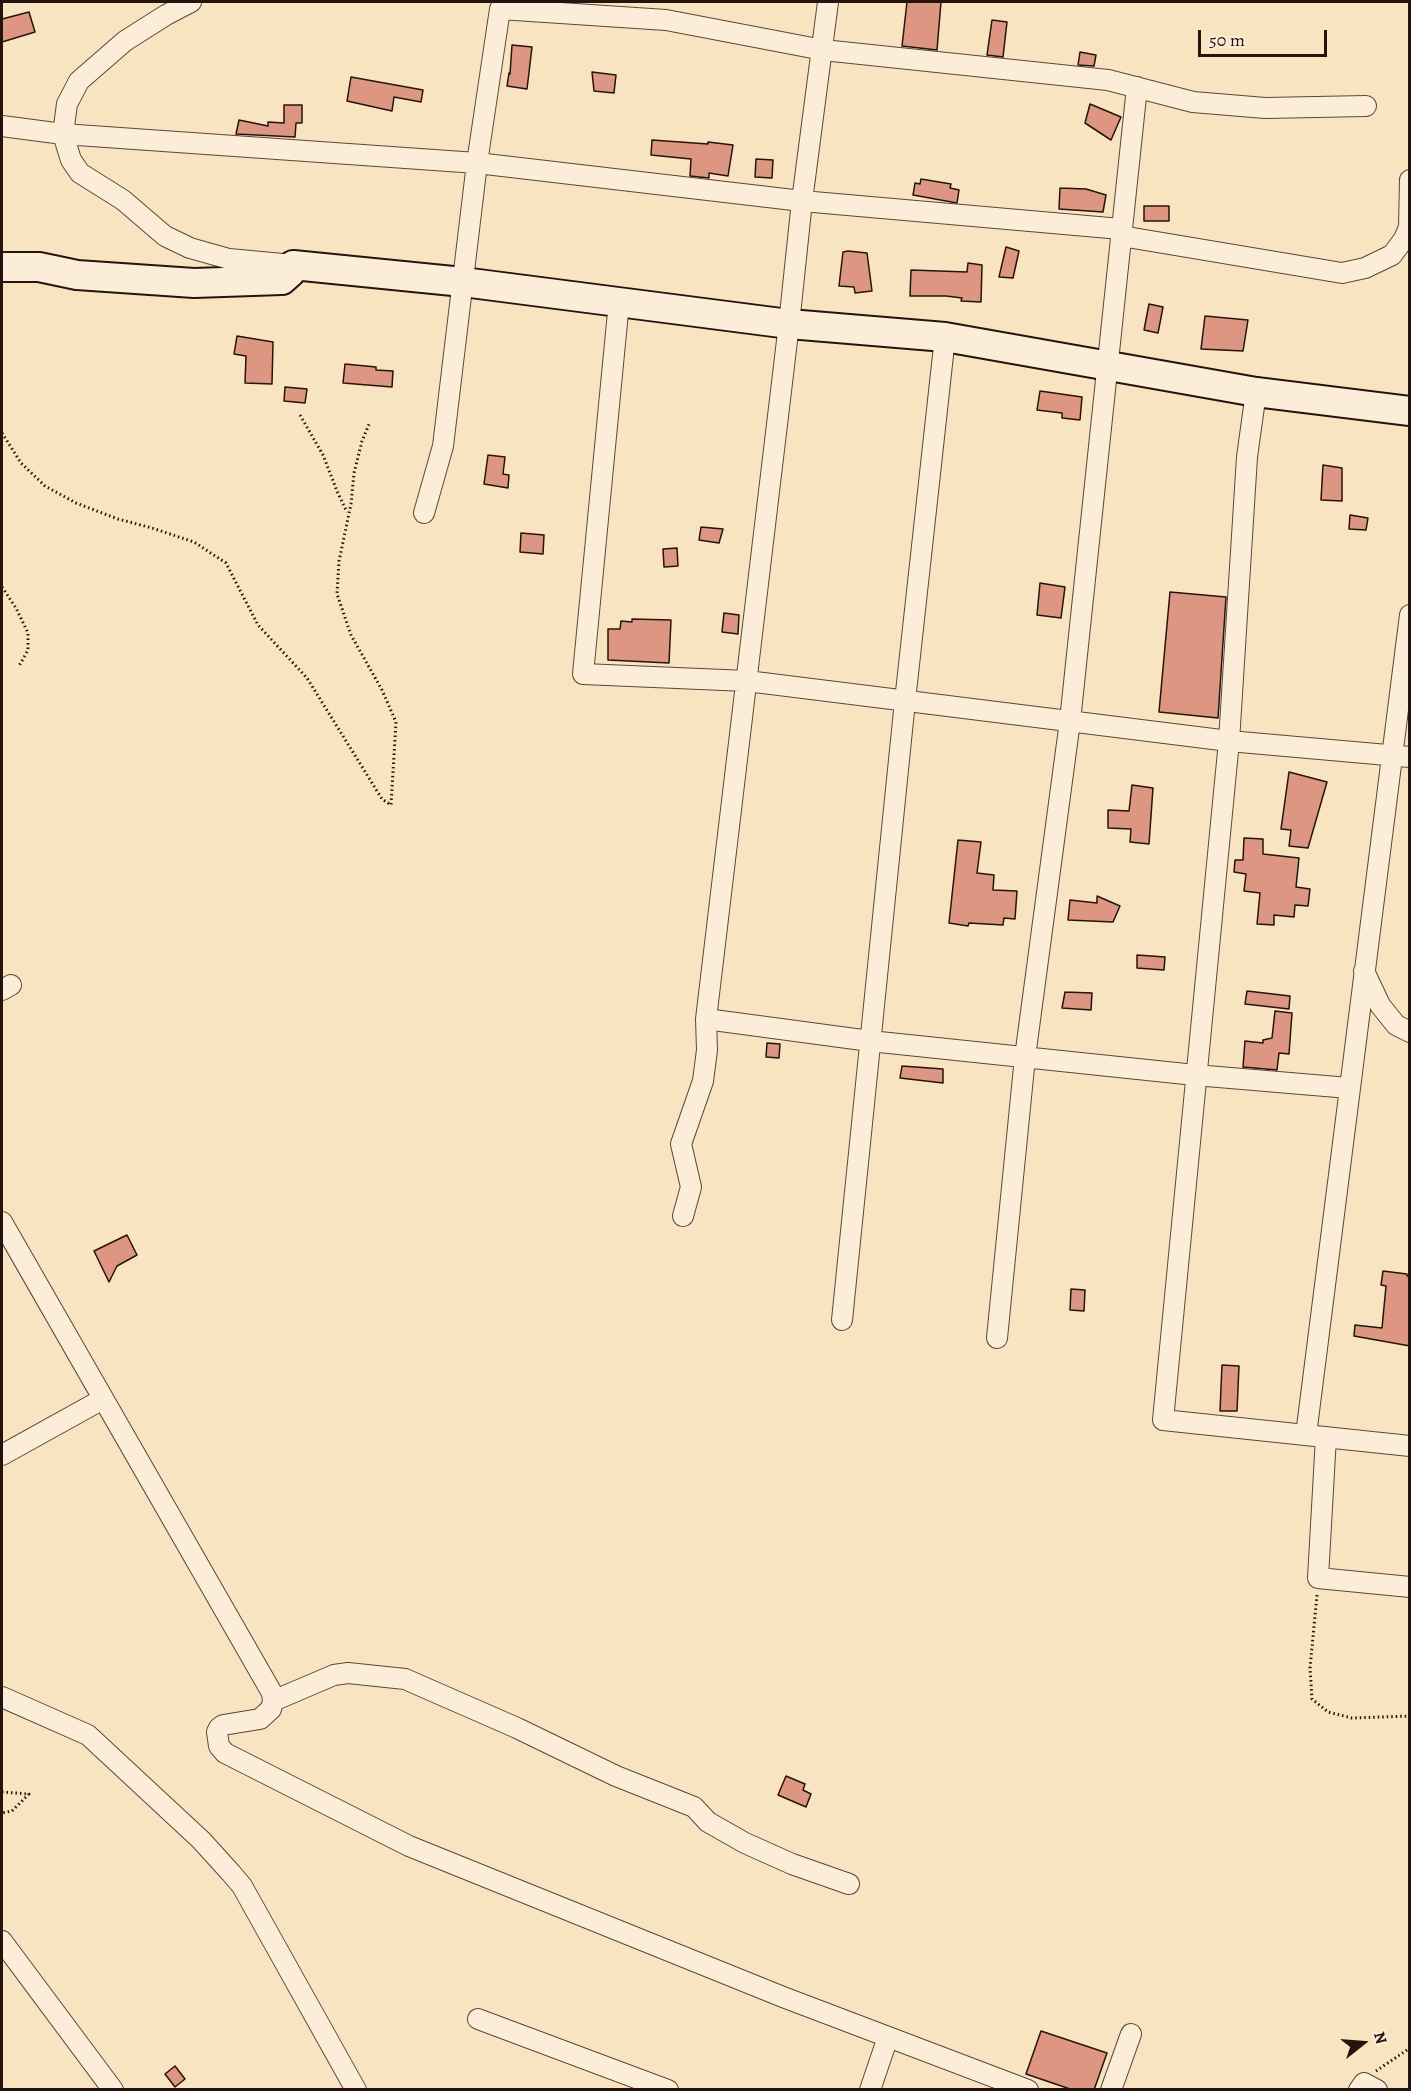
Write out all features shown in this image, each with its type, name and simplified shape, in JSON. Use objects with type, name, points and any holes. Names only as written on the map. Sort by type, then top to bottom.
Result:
[{"type":"street","points":[[191,2],[125,41],[79,81],[67,104],[63,134],[71,160],[80,173],[123,200],[165,236],[190,248],[229,259],[463,282],[789,324],[945,337],[1256,392],[1410,411]]},
{"type":"street","points":[[683,1216],[691,1187],[681,1144],[703,1081],[707,1050],[706,1019],[802,201],[828,2]]},
{"type":"street","points":[[424,513],[444,446],[477,164],[500,9],[666,20],[823,50],[1108,80],[1193,102],[1265,108],[1366,106]]},
{"type":"street","points":[[997,1338],[1025,1057],[1070,721],[1137,87]]},
{"type":"street","points":[[2,126],[63,134],[477,164],[802,201],[1121,233],[1342,273],[1365,268],[1392,255],[1404,239],[1409,227],[1410,180]]},
{"type":"street","points":[[2,267],[39,267],[77,275],[194,283],[282,280],[291,272],[292,265]]},
{"type":"street","points":[[619,302],[583,674],[747,681],[1229,741],[1401,756]]},
{"type":"street","points":[[842,1320],[905,701],[945,337]]},
{"type":"street","points":[[1256,392],[1247,457],[1229,741],[1163,1420],[1410,1446]]},
{"type":"street","points":[[1306,1435],[1364,971],[1401,756],[1410,615]]},
{"type":"street","points":[[1364,971],[1380,1005],[1396,1025],[1410,1032]]},
{"type":"street","points":[[706,1019],[870,1041],[1195,1075],[1349,1088]]},
{"type":"street","points":[[2,1222],[272,1693],[271,1709],[260,1719],[223,1725],[219,1728],[217,1732],[219,1746],[225,1753],[409,1846],[772,1993],[1028,2090]]},
{"type":"street","points":[[2,1455],[103,1399]]},
{"type":"street","points":[[1326,1437],[1318,1578],[1410,1587]]},
{"type":"street","points":[[273,1701],[334,1675],[348,1673],[405,1679],[517,1728],[616,1776],[694,1807],[708,1822],[745,1843],[792,1864],[849,1884]]},
{"type":"street","points":[[2,1697],[88,1735],[201,1840],[231,1873],[242,1886],[356,2090]]},
{"type":"street","points":[[2,1941],[113,2090]]},
{"type":"street","points":[[478,2019],[668,2090]]},
{"type":"street","points":[[1111,2090],[1131,2034]]},
{"type":"street","points":[[870,2090],[888,2037]]},
{"type":"path","points":[[300,415],[323,455],[348,514]]},
{"type":"path","points":[[2,433],[21,463],[45,486],[76,503],[118,519],[194,542],[226,563],[258,625],[307,678],[382,799],[391,805],[396,722],[382,690],[351,635],[337,594],[339,561],[354,473],[362,441],[370,422]]},
{"type":"path","points":[[2,587],[28,633],[28,650],[20,666]]},
{"type":"path","points":[[1318,1578],[1310,1668],[1312,1699],[1328,1712],[1352,1718],[1410,1716]]},
{"type":"path","points":[[2,1792],[29,1794],[12,1811],[2,1813]]},
{"type":"path","points":[[1367,2087],[1373,2073],[1410,2048]]},
{"type":"building","points":[[907,2],[941,2],[937,50],[902,46]]},
{"type":"building","points":[[29,12],[35,32],[2,42],[2,19]]},
{"type":"building","points":[[992,20],[1007,22],[1003,57],[987,55]]},
{"type":"building","points":[[512,45],[532,47],[527,89],[507,86]]},
{"type":"building","points":[[1080,52],[1096,55],[1094,66],[1078,65]]},
{"type":"building","points":[[592,72],[616,75],[614,93],[594,91]]},
{"type":"building","points":[[351,77],[423,90],[421,102],[394,97],[392,111],[347,101]]},
{"type":"building","points":[[1090,104],[1121,117],[1111,140],[1085,123]]},
{"type":"building","points":[[284,105],[302,105],[302,123],[296,123],[295,137],[236,134],[239,120],[268,126],[268,122],[284,123]]},
{"type":"building","points":[[652,140],[733,145],[728,176],[709,173],[709,178],[690,176],[691,159],[651,155]]},
{"type":"building","points":[[756,159],[773,160],[772,178],[755,177]]},
{"type":"building","points":[[921,179],[951,184],[950,188],[959,190],[957,203],[913,195],[915,183],[920,184]]},
{"type":"building","points":[[1060,188],[1086,189],[1106,195],[1103,212],[1059,209]]},
{"type":"building","points":[[1144,206],[1169,206],[1169,221],[1144,221]]},
{"type":"building","points":[[1006,247],[1019,251],[1013,278],[999,277]]},
{"type":"building","points":[[843,252],[867,253],[872,291],[855,293],[854,287],[839,286]]},
{"type":"building","points":[[968,263],[982,265],[981,302],[961,301],[962,298],[946,296],[910,296],[911,270],[967,272]]},
{"type":"building","points":[[1149,304],[1163,307],[1158,333],[1144,330]]},
{"type":"building","points":[[1205,316],[1248,320],[1243,351],[1201,349]]},
{"type":"building","points":[[237,336],[273,342],[272,384],[245,383],[246,356],[234,354]]},
{"type":"building","points":[[345,364],[393,371],[392,387],[343,383]]},
{"type":"building","points":[[285,387],[307,389],[305,403],[284,401]]},
{"type":"building","points":[[1040,391],[1082,397],[1080,420],[1062,418],[1062,413],[1037,410]]},
{"type":"building","points":[[488,455],[505,457],[503,474],[509,475],[508,488],[484,484]]},
{"type":"building","points":[[1323,465],[1342,468],[1342,501],[1321,500]]},
{"type":"building","points":[[1350,515],[1368,518],[1366,530],[1349,529]]},
{"type":"building","points":[[701,527],[723,529],[719,543],[699,540]]},
{"type":"building","points":[[521,533],[544,535],[543,554],[520,552]]},
{"type":"building","points":[[677,548],[678,566],[664,567],[663,549]]},
{"type":"building","points":[[1040,583],[1065,587],[1061,618],[1037,615]]},
{"type":"building","points":[[1170,592],[1226,597],[1218,718],[1159,712]]},
{"type":"building","points":[[724,613],[739,615],[738,634],[722,632]]},
{"type":"building","points":[[632,619],[671,620],[669,663],[608,660],[608,629],[620,629],[621,621],[632,622]]},
{"type":"building","points":[[1289,772],[1327,782],[1308,848],[1289,846],[1291,830],[1281,829]]},
{"type":"building","points":[[1132,785],[1153,788],[1149,844],[1130,842],[1131,829],[1108,828],[1108,810],[1129,811]]},
{"type":"building","points":[[1244,838],[1263,839],[1263,854],[1299,858],[1296,887],[1310,889],[1308,906],[1295,905],[1294,917],[1274,915],[1274,925],[1257,924],[1260,893],[1244,891],[1246,874],[1234,872],[1235,860],[1243,860]]},
{"type":"building","points":[[958,840],[981,842],[977,873],[994,875],[993,890],[1017,891],[1015,919],[1004,918],[1003,925],[969,923],[968,926],[949,923]]},
{"type":"building","points":[[1097,896],[1120,906],[1113,922],[1068,920],[1070,900],[1097,903]]},
{"type":"building","points":[[1137,955],[1165,957],[1164,970],[1137,968]]},
{"type":"building","points":[[1247,991],[1290,996],[1289,1009],[1245,1004]]},
{"type":"building","points":[[1065,992],[1092,993],[1091,1010],[1062,1008]]},
{"type":"building","points":[[1275,1011],[1292,1013],[1289,1054],[1279,1053],[1277,1070],[1243,1067],[1245,1041],[1263,1043],[1263,1040],[1272,1038]]},
{"type":"building","points":[[767,1043],[780,1044],[779,1058],[766,1057]]},
{"type":"building","points":[[902,1066],[943,1069],[943,1083],[900,1078]]},
{"type":"building","points":[[127,1235],[137,1255],[117,1266],[109,1282],[94,1251]]},
{"type":"building","points":[[1383,1271],[1410,1276],[1410,1346],[1354,1336],[1355,1325],[1382,1328],[1386,1286],[1381,1285]]},
{"type":"building","points":[[1071,1289],[1085,1290],[1084,1311],[1070,1310]]},
{"type":"building","points":[[1222,1365],[1239,1366],[1237,1411],[1220,1411]]},
{"type":"building","points":[[786,1776],[805,1784],[803,1790],[811,1794],[806,1807],[778,1795]]},
{"type":"building","points":[[1041,2031],[1107,2053],[1094,2090],[1073,2090],[1026,2074]]},
{"type":"building","points":[[175,2066],[185,2079],[175,2087],[165,2074]]}]
